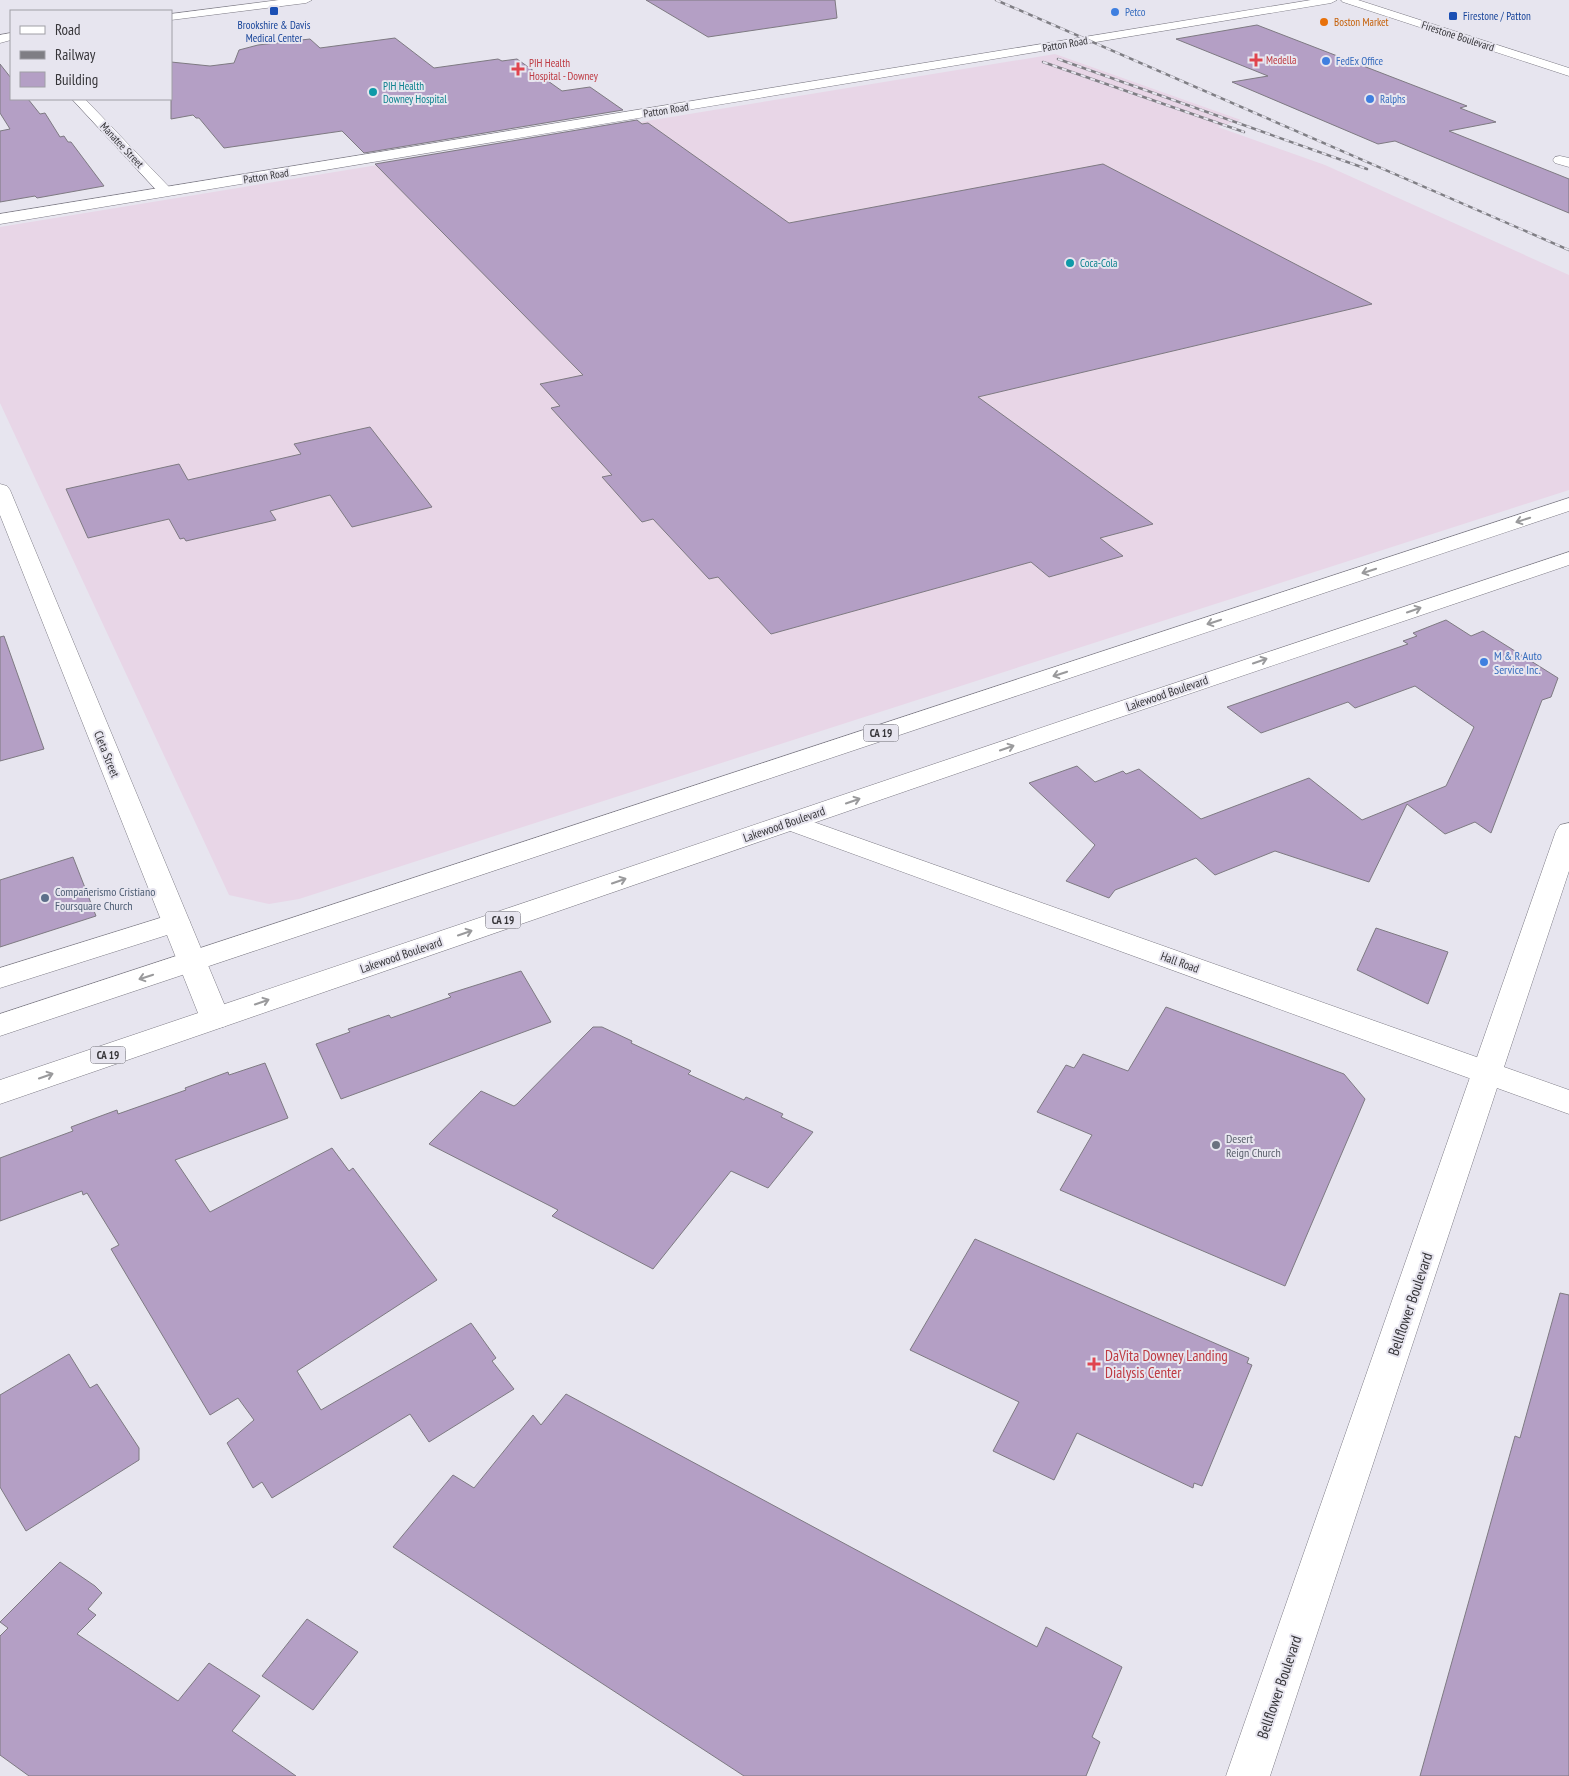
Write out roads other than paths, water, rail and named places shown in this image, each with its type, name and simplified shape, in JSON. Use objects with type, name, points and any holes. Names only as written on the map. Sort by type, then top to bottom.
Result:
[{"type":"main road","points":[[172,17],[306,0]]},
{"type":"main road","name":"Patton Road","points":[[0,219],[1331,0]]},
{"type":"main road","name":"Firestone Boulevard","points":[[1347,0],[1430,27],[1459,32],[1529,53],[1569,60]]},
{"type":"main road","name":"Firestone Boulevard","points":[[1378,0],[1529,53],[1569,72]]},
{"type":"main road","points":[[1529,53],[1569,66]]},
{"type":"main road","name":"Manatee Street","points":[[79,100],[166,192]]},
{"type":"main road","name":"Cleta Street","points":[[0,490],[216,1018]]},
{"type":"main road","name":"CA 19","points":[[0,1025],[1569,504]]},
{"type":"main road","name":"Lakewood Boulevard","points":[[0,1092],[1569,558]]},
{"type":"main road","name":"Hall Road","points":[[790,822],[1569,1102]]},
{"type":"main road","name":"Bellflower Boulevard","points":[[1248,1776],[1569,831]]},
{"type":"main road","points":[[0,978],[176,922]]},
{"type":"railway","points":[[996,0],[1569,250]]},
{"type":"railway","points":[[1058,59],[1367,169]]},
{"type":"railway","points":[[1043,62],[1244,132]]},
{"type":"place","name":"Brookshire & Davis Medical Center","points":[[274,11]]},
{"type":"place","name":"Petco","points":[[1115,12]]},
{"type":"place","name":"Firestone / Patton","points":[[1453,16]]},
{"type":"place","name":"Boston Market","points":[[1324,22]]},
{"type":"place","name":"Medella","points":[[1256,60]]},
{"type":"place","name":"FedEx Office","points":[[1326,61]]},
{"type":"place","name":"PIH Health Hospital - Downey","points":[[518,69]]},
{"type":"place","name":"PIH Health Downey Hospital","points":[[373,92]]},
{"type":"place","name":"Ralphs","points":[[1370,99]]},
{"type":"place","name":"Coca-Cola","points":[[1070,263]]},
{"type":"place","name":"M & R Auto Service Inc.","points":[[1484,662]]},
{"type":"place","name":"Compañerismo Cristiano Foursquare Church","points":[[45,898]]},
{"type":"place","name":"Desert Reign Church","points":[[1216,1145]]},
{"type":"place","name":"DaVita Downey Landing Dialysis Center","points":[[1094,1364]]}]
